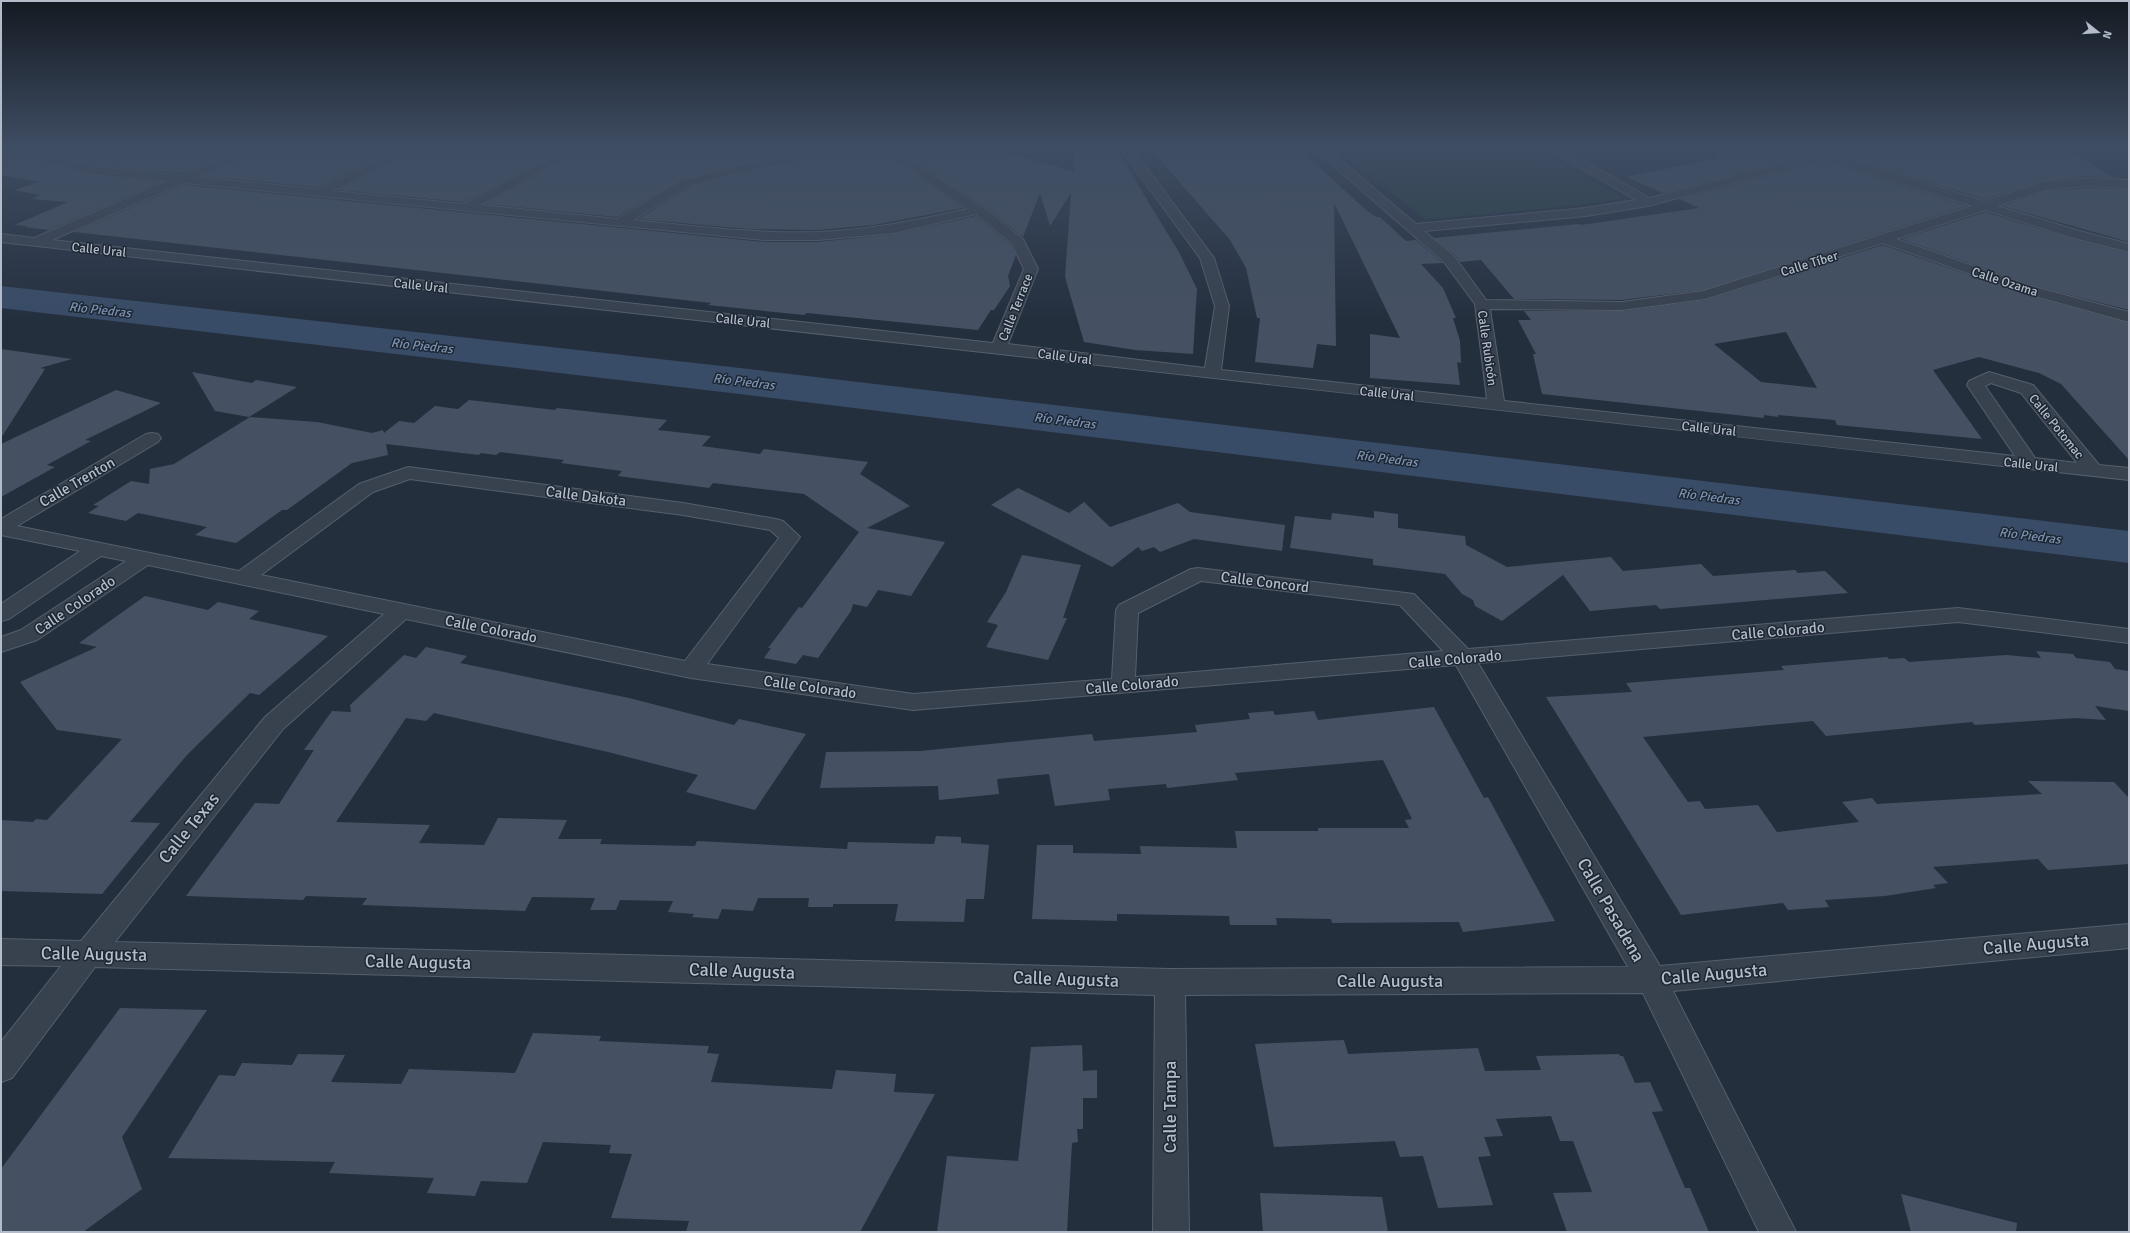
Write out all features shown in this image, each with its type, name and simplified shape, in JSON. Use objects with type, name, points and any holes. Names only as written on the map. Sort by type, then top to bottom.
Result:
[{"type":"street","points":[[36,242],[122,205]]},
{"type":"street","points":[[431,205],[766,236],[818,236],[894,229],[978,210]]},
{"type":"street","points":[[465,208],[471,205]]},
{"type":"street","points":[[619,223],[650,205]]},
{"type":"street","name":"Calle Terrace","points":[[970,205],[1018,242],[1031,269],[999,348]]},
{"type":"street","points":[[1168,205],[1208,258],[1222,306],[1212,374]]},
{"type":"street","name":"Calle Rubicón","points":[[1385,205],[1449,260],[1482,304],[1496,404]]},
{"type":"street","points":[[1412,228],[1586,212],[1632,205]]},
{"type":"street","points":[[1983,205],[2075,234],[2129,248]]},
{"type":"street","name":"Calle Tíber","points":[[1482,304],[1622,306],[1706,295],[1883,239],[1983,205]]},
{"type":"street","name":"Calle Ural","points":[[1,238],[999,348],[1212,374],[2129,474]]},
{"type":"street","name":"Calle Ozama","points":[[1883,239],[2029,290],[2129,317]]},
{"type":"street","name":"Calle Potomac","points":[[2030,464],[1975,385],[1989,377],[2027,389],[2093,470]]},
{"type":"street","name":"Calle Trenton","points":[[1,528],[152,438]]},
{"type":"street","name":"Calle Dakota","points":[[245,577],[366,488],[408,473],[683,509],[776,525],[790,537],[691,670]]},
{"type":"street","name":"Calle Colorado","points":[[1,528],[691,670],[913,702],[1463,658],[1958,615],[2129,636]]},
{"type":"street","points":[[1,614],[99,548]]},
{"type":"street","name":"Calle Colorado","points":[[1,645],[29,635],[145,558]]},
{"type":"street","name":"Calle Concord","points":[[1123,686],[1127,610],[1198,574],[1406,599],[1463,658]]},
{"type":"street","name":"Calle Texas","points":[[1,1067],[88,954],[274,723],[401,611]]},
{"type":"street","name":"Calle Pasadena","points":[[1463,658],[1652,980],[1778,1232]]},
{"type":"street","name":"Calle Augusta","points":[[1,952],[1170,982],[1652,980],[2129,936]]},
{"type":"street","name":"Calle Tampa","points":[[1170,982],[1171,1232]]},
{"type":"green space","points":[[1406,205],[1582,205],[1579,205],[1426,220]]},
{"type":"building","points":[[62,205],[108,205],[49,230],[14,225]]},
{"type":"building","points":[[138,205],[383,205],[765,242],[818,242],[894,234],[976,216],[1011,245],[1016,255],[1008,276],[1010,286],[994,310],[991,310],[978,330],[708,305],[711,303],[74,232]]},
{"type":"building","points":[[490,205],[638,205],[617,217]]},
{"type":"building","points":[[662,205],[958,205],[963,208],[874,225],[818,230],[748,229],[638,219]]},
{"type":"building","points":[[982,205],[1036,205],[1023,237]]},
{"type":"building","points":[[1043,205],[1064,205],[1050,226]]},
{"type":"building","points":[[1070,205],[1150,205],[1180,254],[1197,289],[1193,354],[1135,350],[1084,342],[1065,277]]},
{"type":"building","points":[[1199,205],[1334,205],[1336,346],[1317,344],[1313,368],[1255,362],[1260,318],[1257,318],[1246,268],[1230,240]]},
{"type":"building","points":[[1335,205],[1360,205],[1376,217],[1380,217],[1406,241],[1416,240],[1443,263],[1421,264],[1443,288],[1456,318],[1453,318],[1460,341],[1461,363],[1457,362],[1460,385],[1370,378],[1370,334],[1400,338]]},
{"type":"building","points":[[1691,205],[1962,205],[1967,206],[1703,290],[1622,300],[1514,299],[1481,260],[1460,262],[1455,255],[1434,238],[1578,224],[1581,225],[1699,208]]},
{"type":"building","points":[[2006,205],[2129,205],[2129,242],[2002,206]]},
{"type":"building","points":[[1985,212],[2070,238],[2129,253],[2129,310],[2034,286],[1901,239]]},
{"type":"building","points":[[1883,245],[2024,294],[2129,323],[2129,460],[2061,384],[2039,373],[1979,357],[1933,370],[1982,439],[1837,425],[1835,420],[1778,415],[1778,417],[1764,415],[1764,418],[1542,394],[1533,354],[1536,354],[1518,320],[1531,320],[1524,311],[1622,311],[1705,300]],"holes":[[[1786,332],[1817,388],[1761,382],[1714,344]]]},
{"type":"building","points":[[1,349],[72,359],[40,368],[45,369],[1,438]]},
{"type":"building","points":[[192,372],[252,383],[256,380],[297,387],[249,417],[215,411]]},
{"type":"building","points":[[116,390],[161,403],[85,440],[91,441],[47,465],[55,467],[1,497],[1,444]]},
{"type":"building","points":[[469,400],[555,410],[557,408],[667,420],[658,430],[711,436],[702,446],[760,454],[764,449],[868,462],[860,474],[910,506],[867,528],[945,542],[911,596],[878,590],[867,607],[853,604],[851,611],[818,658],[803,655],[796,664],[764,658],[771,648],[768,648],[799,607],[802,608],[859,532],[804,494],[713,483],[709,488],[618,476],[622,471],[561,463],[564,460],[500,452],[496,455],[481,453],[479,455],[386,444],[388,455],[352,463],[287,510],[282,510],[236,543],[195,535],[207,527],[138,513],[126,521],[88,513],[99,506],[93,505],[131,481],[149,484],[150,469],[174,464],[250,417],[317,422],[372,433],[383,430],[384,433],[399,421],[414,423],[435,406],[458,409]]},
{"type":"building","points":[[1018,488],[1069,513],[1084,502],[1110,527],[1178,503],[1190,512],[1285,525],[1282,551],[1194,539],[1160,552],[1154,547],[1142,551],[1138,547],[1112,567],[991,505]]},
{"type":"building","points":[[1374,511],[1398,514],[1398,528],[1465,536],[1466,545],[1507,567],[1611,557],[1623,571],[1701,564],[1713,576],[1795,570],[1798,573],[1825,571],[1848,593],[1660,609],[1656,605],[1590,611],[1563,575],[1502,621],[1475,606],[1473,600],[1462,594],[1445,574],[1373,565],[1373,559],[1290,548],[1295,516],[1331,520],[1332,513],[1374,518]]},
{"type":"building","points":[[1022,555],[1081,565],[1063,618],[1067,618],[1048,660],[986,647],[998,625],[987,622],[1006,592]]},
{"type":"building","points":[[145,596],[208,610],[218,602],[259,611],[249,619],[328,636],[259,695],[250,693],[187,755],[130,822],[160,823],[102,894],[1,891],[1,820],[33,822],[36,819],[47,820],[122,739],[57,730],[20,682],[97,647],[79,643]]},
{"type":"building","points":[[426,647],[467,656],[460,663],[629,698],[734,725],[739,719],[806,734],[755,810],[686,792],[698,775],[608,752],[434,713],[426,721],[406,718],[336,822],[430,825],[419,843],[484,845],[498,818],[567,820],[558,839],[602,839],[600,844],[695,846],[697,841],[847,849],[848,842],[934,844],[936,836],[961,837],[961,843],[989,845],[984,899],[966,899],[964,922],[895,921],[898,904],[833,904],[833,907],[808,907],[809,898],[758,898],[753,911],[722,909],[718,919],[692,917],[694,914],[668,912],[673,901],[620,900],[616,910],[590,910],[595,898],[532,897],[525,911],[362,905],[367,898],[306,896],[303,900],[186,896],[255,803],[279,804],[314,750],[304,750],[332,711],[351,712],[350,705],[404,655],[416,658]]},
{"type":"building","points":[[2036,651],[2073,654],[2076,658],[2110,662],[2115,669],[2129,671],[2129,711],[2095,706],[2106,720],[2075,718],[1975,725],[1972,722],[1826,736],[1813,721],[1643,737],[1688,802],[1700,801],[1705,809],[1758,805],[1777,832],[1859,822],[1842,802],[1872,798],[1877,804],[2042,794],[2028,781],[2114,782],[2129,798],[2129,864],[2048,870],[2038,859],[1933,867],[1948,883],[1933,885],[1936,888],[1885,896],[1825,900],[1829,907],[1788,910],[1783,903],[1681,915],[1546,697],[1632,692],[1626,683],[1784,670],[1781,666],[1887,657],[1889,659],[1904,658],[1909,662],[2006,655],[2041,658]]},
{"type":"building","points":[[1434,707],[1484,798],[1488,797],[1555,921],[1463,932],[1459,922],[1332,923],[1331,919],[1276,918],[1277,925],[1230,925],[1229,916],[1117,914],[1117,921],[1032,919],[1037,845],[1073,845],[1073,853],[1141,854],[1140,846],[1237,848],[1235,831],[1318,831],[1318,828],[1409,828],[1405,820],[1412,819],[1383,760],[1235,773],[1238,780],[1167,788],[1166,784],[1108,789],[1110,800],[1055,806],[1049,774],[997,779],[999,794],[939,800],[938,786],[820,788],[826,752],[920,751],[1092,734],[1094,741],[1197,732],[1195,725],[1250,719],[1248,713],[1273,711],[1275,715],[1314,711],[1318,720]]},
{"type":"building","points":[[120,1008],[207,1010],[122,1137],[142,1189],[83,1232],[1,1232],[1,1169]]},
{"type":"building","points":[[533,1033],[601,1036],[599,1041],[709,1046],[707,1053],[719,1054],[711,1082],[832,1089],[836,1070],[896,1074],[894,1092],[935,1094],[860,1232],[686,1232],[689,1221],[611,1218],[632,1154],[609,1153],[611,1145],[543,1142],[527,1183],[481,1181],[475,1196],[427,1193],[434,1178],[329,1173],[335,1162],[168,1158],[219,1075],[235,1076],[242,1063],[292,1065],[298,1054],[345,1055],[331,1082],[401,1084],[409,1069],[515,1073]]},
{"type":"building","points":[[1344,1040],[1348,1054],[1478,1048],[1485,1071],[1541,1070],[1536,1056],[1619,1054],[1620,1056],[1623,1056],[1635,1083],[1650,1082],[1663,1111],[1652,1112],[1685,1188],[1690,1188],[1709,1232],[1567,1232],[1553,1193],[1592,1192],[1573,1141],[1560,1141],[1551,1116],[1496,1119],[1503,1136],[1484,1137],[1491,1156],[1478,1157],[1493,1205],[1438,1208],[1423,1156],[1400,1157],[1395,1141],[1274,1147],[1255,1044]]},
{"type":"building","points":[[1082,1045],[1083,1071],[1097,1070],[1097,1098],[1083,1098],[1083,1129],[1077,1129],[1078,1142],[1072,1143],[1067,1232],[937,1232],[947,1156],[1018,1161],[1031,1047]]},
{"type":"building","points":[[1260,1193],[1382,1197],[1388,1232],[1263,1232]]},
{"type":"building","points":[[1901,1194],[2017,1223],[2016,1232],[1911,1232]]},
{"type":"waterway","name":"Río Piedras","points":[[1,297],[731,380],[2129,547]]}]
